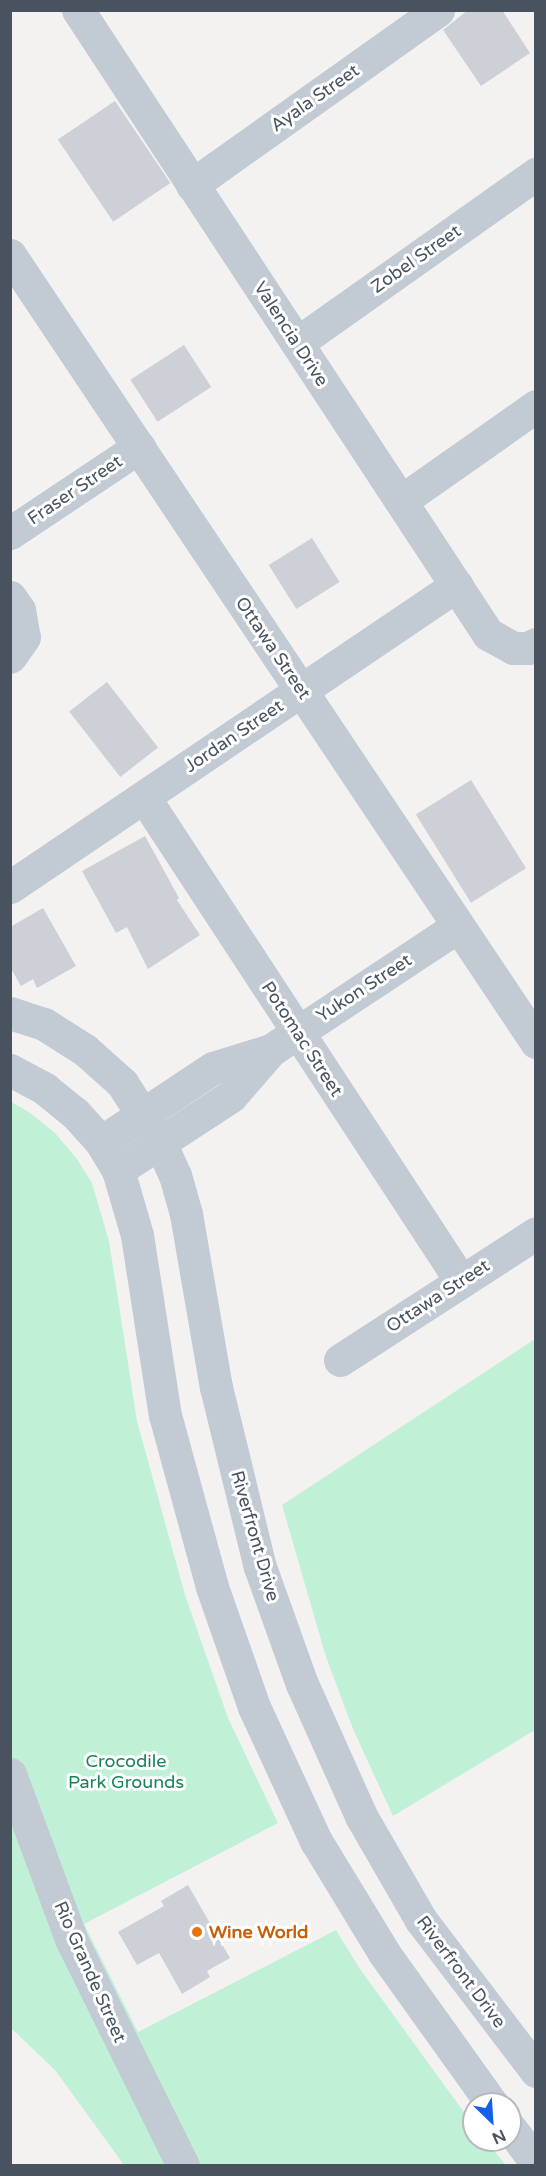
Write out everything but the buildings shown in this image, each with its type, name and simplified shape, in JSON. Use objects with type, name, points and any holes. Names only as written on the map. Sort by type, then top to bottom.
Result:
[{"type":"street","name":"Ayala Street","points":[[192,185],[438,10]]},
{"type":"street","name":"Valencia Drive","points":[[91,15],[192,185],[488,634],[524,646]]},
{"type":"street","name":"Zobel Street","points":[[297,344],[536,174]]},
{"type":"street","name":"Ottawa Street","points":[[10,255],[536,1042]]},
{"type":"street","points":[[401,501],[536,406]]},
{"type":"street","name":"Fraser Street","points":[[10,533],[139,447]]},
{"type":"street","name":"Jordan Street","points":[[10,887],[456,585]]},
{"type":"street","points":[[10,597],[19,610],[24,637],[10,657]]},
{"type":"street","name":"Potomac Street","points":[[144,797],[461,1281]]},
{"type":"street","name":"Yukon Street","points":[[118,1170],[231,1096],[271,1050],[458,926]]},
{"type":"street","name":"Riverfront Drive","points":[[10,1013],[44,1024],[85,1050],[122,1083],[160,1142],[175,1175],[186,1214],[216,1387],[260,1567],[302,1684],[361,1816],[421,1920],[536,2071]]},
{"type":"street","name":"Yukon Street","points":[[101,1142],[213,1068],[271,1050]]},
{"type":"street","points":[[10,1070],[45,1089],[75,1113],[101,1142],[118,1170],[137,1235],[165,1415],[212,1587],[254,1707],[316,1841],[384,1953],[483,2092]]},
{"type":"street","name":"Ottawa Street","points":[[340,1360],[536,1233]]},
{"type":"street","name":"Rio Grande Street","points":[[10,1774],[71,1939],[183,2166]]},
{"type":"street","points":[[522,2144],[536,2162]]},
{"type":"green space","name":"Crocodile Park Grounds","points":[[11,1102],[29,1112],[55,1133],[77,1159],[92,1183],[109,1241],[137,1421],[185,1595],[228,1718],[278,1823],[84,1924],[138,2032],[336,1930],[360,1969],[462,2109],[462,2152],[495,2152],[506,2165],[124,2165],[55,2070],[11,2028]]},
{"type":"green space","points":[[535,1339],[535,1730],[393,1816],[353,1729],[326,1657],[282,1505]]},
{"type":"place","name":"Wine World","points":[[197,1932]]}]
